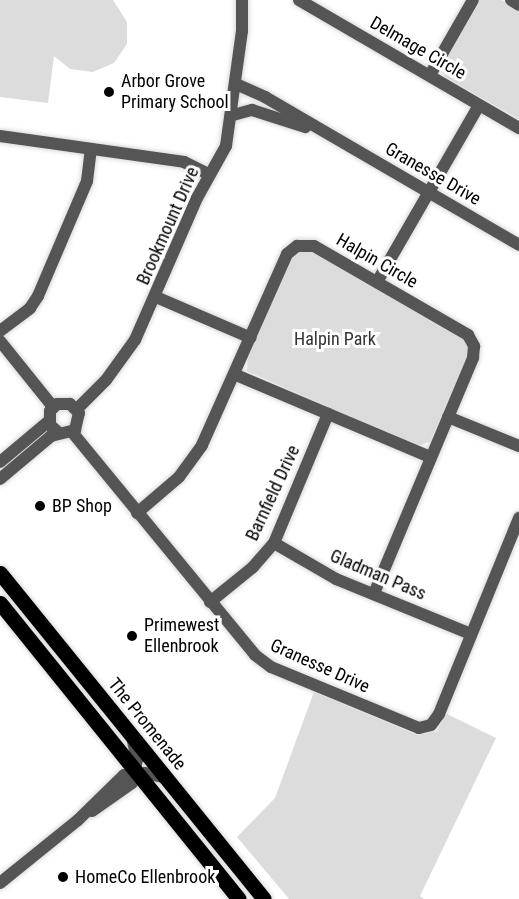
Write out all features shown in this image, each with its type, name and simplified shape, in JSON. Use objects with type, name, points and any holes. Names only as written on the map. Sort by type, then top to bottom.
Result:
[{"type":"main road","name":"The Promenade","points":[[0,573],[264,899]]},
{"type":"main road","points":[[0,603],[239,899]]},
{"type":"street","name":"Brookmount Drive","points":[[77,409],[127,352],[156,297],[209,174],[226,146],[233,114],[242,0]]},
{"type":"street","name":"Delmage Circle","points":[[299,0],[519,128]]},
{"type":"street","points":[[430,75],[473,0]]},
{"type":"street","points":[[511,0],[519,4]]},
{"type":"street","name":"Granesse Drive","points":[[236,84],[428,191],[519,245]]},
{"type":"street","points":[[377,282],[479,105]]},
{"type":"street","name":"Granesse Drive","points":[[233,114],[252,110],[263,112],[328,135]]},
{"type":"street","points":[[0,136],[184,162],[209,174]]},
{"type":"street","points":[[0,331],[30,308],[38,296],[87,181],[91,149]]},
{"type":"street","name":"Halpin Circle","points":[[137,513],[191,463],[236,375],[293,247],[314,246],[468,335],[473,342],[473,358],[374,594]]},
{"type":"street","points":[[156,297],[251,338]]},
{"type":"street","points":[[0,341],[54,407]]},
{"type":"street","points":[[236,375],[430,457]]},
{"type":"street","points":[[0,462],[49,421],[54,407],[66,402],[77,409],[80,422],[0,479]]},
{"type":"street","name":"Barnfield Drive","points":[[210,602],[253,567],[274,543],[328,414]]},
{"type":"street","points":[[448,417],[519,446]]},
{"type":"street","points":[[49,421],[65,433]]},
{"type":"street","name":"Granesse Drive","points":[[65,433],[137,513],[262,662],[418,728],[431,725],[439,714],[519,518]]},
{"type":"street","name":"Gladman Pass","points":[[274,543],[325,573],[471,634]]},
{"type":"street","points":[[0,883],[78,820],[129,786],[136,772],[137,760],[130,734]]},
{"type":"street","points":[[136,772],[166,778]]},
{"type":"green space","points":[[0,0],[113,0],[127,22],[127,44],[114,63],[93,72],[70,69],[54,56],[48,103],[0,97]]},
{"type":"green space","points":[[477,0],[501,0],[519,9],[519,119],[445,77],[442,71],[441,63]]},
{"type":"green space","name":"Halpin Park","points":[[309,250],[468,341],[469,354],[430,442],[416,446],[247,371],[248,357],[288,258],[295,252]]},
{"type":"green space","points":[[314,692],[417,735],[437,731],[445,713],[496,738],[420,896],[424,899],[289,899],[237,837],[275,798]]},
{"type":"place","name":"Arbor Grove Primary School","points":[[109,92]]},
{"type":"place","name":"BP Shop","points":[[40,506]]},
{"type":"place","name":"Primewest Ellenbrook","points":[[132,636]]},
{"type":"place","name":"HomeCo Ellenbrook","points":[[63,877]]}]
